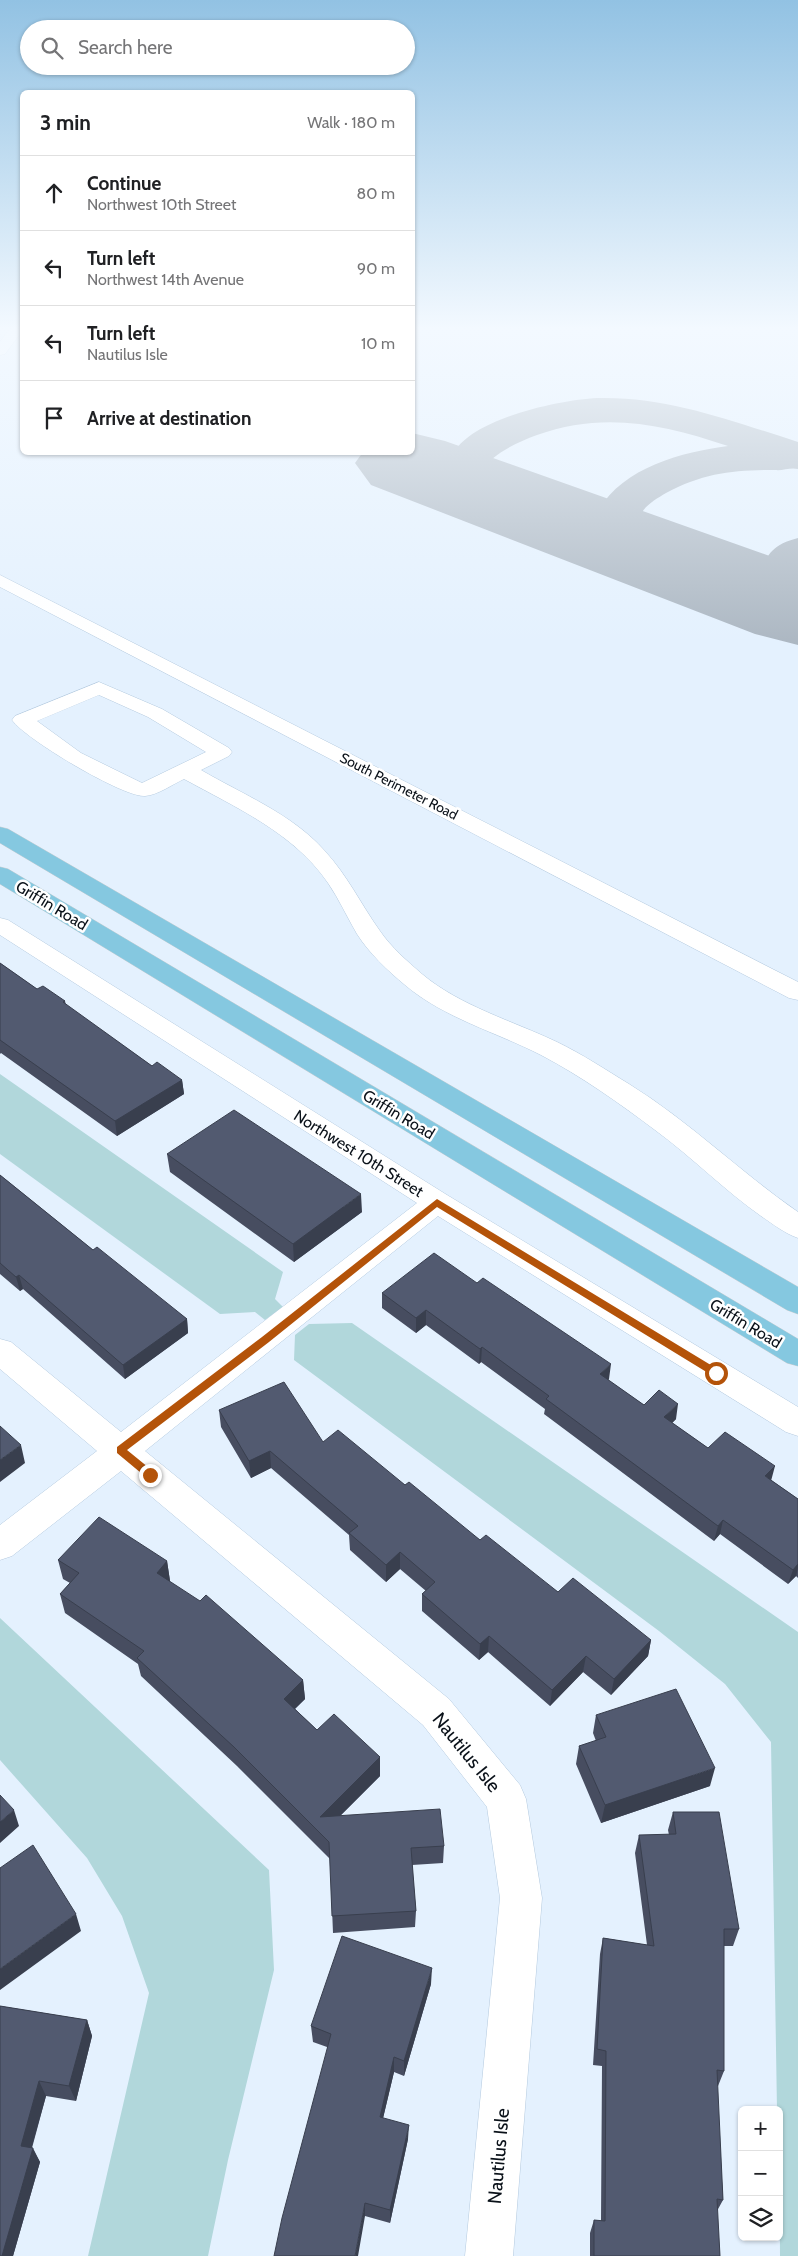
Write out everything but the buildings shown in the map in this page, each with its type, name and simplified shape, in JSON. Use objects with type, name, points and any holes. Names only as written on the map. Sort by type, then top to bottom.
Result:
[{"type":"main road","points":[[0,834],[798,1302]]},
{"type":"main road","name":"Griffin Road","points":[[0,874],[798,1354]]},
{"type":"street","name":"South Perimeter Road","points":[[0,580],[798,992]]},
{"type":"street","points":[[99,688],[155,713],[222,752],[186,771],[144,790],[136,788],[74,757],[22,720],[99,688]]},
{"type":"street","points":[[186,771],[272,819],[294,834],[315,853],[338,880],[370,935],[387,956],[415,981],[455,1006],[550,1049],[622,1092],[673,1129],[752,1195],[798,1226]]},
{"type":"street","name":"Northwest 10th Street","points":[[0,926],[437,1202],[798,1423]]},
{"type":"street","points":[[0,1545],[120,1450],[274,1333],[437,1202]]},
{"type":"street","name":"Nautilus Isle","points":[[0,1350],[436,1712],[506,1799],[522,1898],[489,2256]]},
{"type":"shaded area","points":[[0,1074],[283,1272],[275,1299],[283,1307],[265,1320],[255,1312],[220,1314],[0,1154]]},
{"type":"shaded area","points":[[352,1323],[798,1632],[798,2256],[780,2256],[780,2241],[783,2241],[783,2106],[777,2106],[771,1742],[725,1684],[659,1631],[294,1360],[295,1335],[309,1324]]},
{"type":"shaded area","points":[[0,1618],[269,1870],[274,1970],[228,2160],[208,2256],[88,2256],[149,1993],[122,1916],[87,1858],[0,1760]]},
{"type":"taxiway","points":[[502,498],[474,472],[470,462],[474,453],[483,445],[503,434]]},
{"type":"taxiway","points":[[734,434],[798,456]]},
{"type":"taxiway","points":[[683,564],[644,547],[627,534],[621,526],[618,516],[623,506],[632,496],[645,487],[694,466],[734,458],[778,458]]},
{"type":"taxiway","points":[[798,552],[790,562],[787,574],[790,585],[798,596]]},
{"type":"runway","points":[[408,463],[798,608]]},
{"type":"route","points":[[150,1475],[120,1450],[266,1339],[437,1202],[716,1373]]}]
